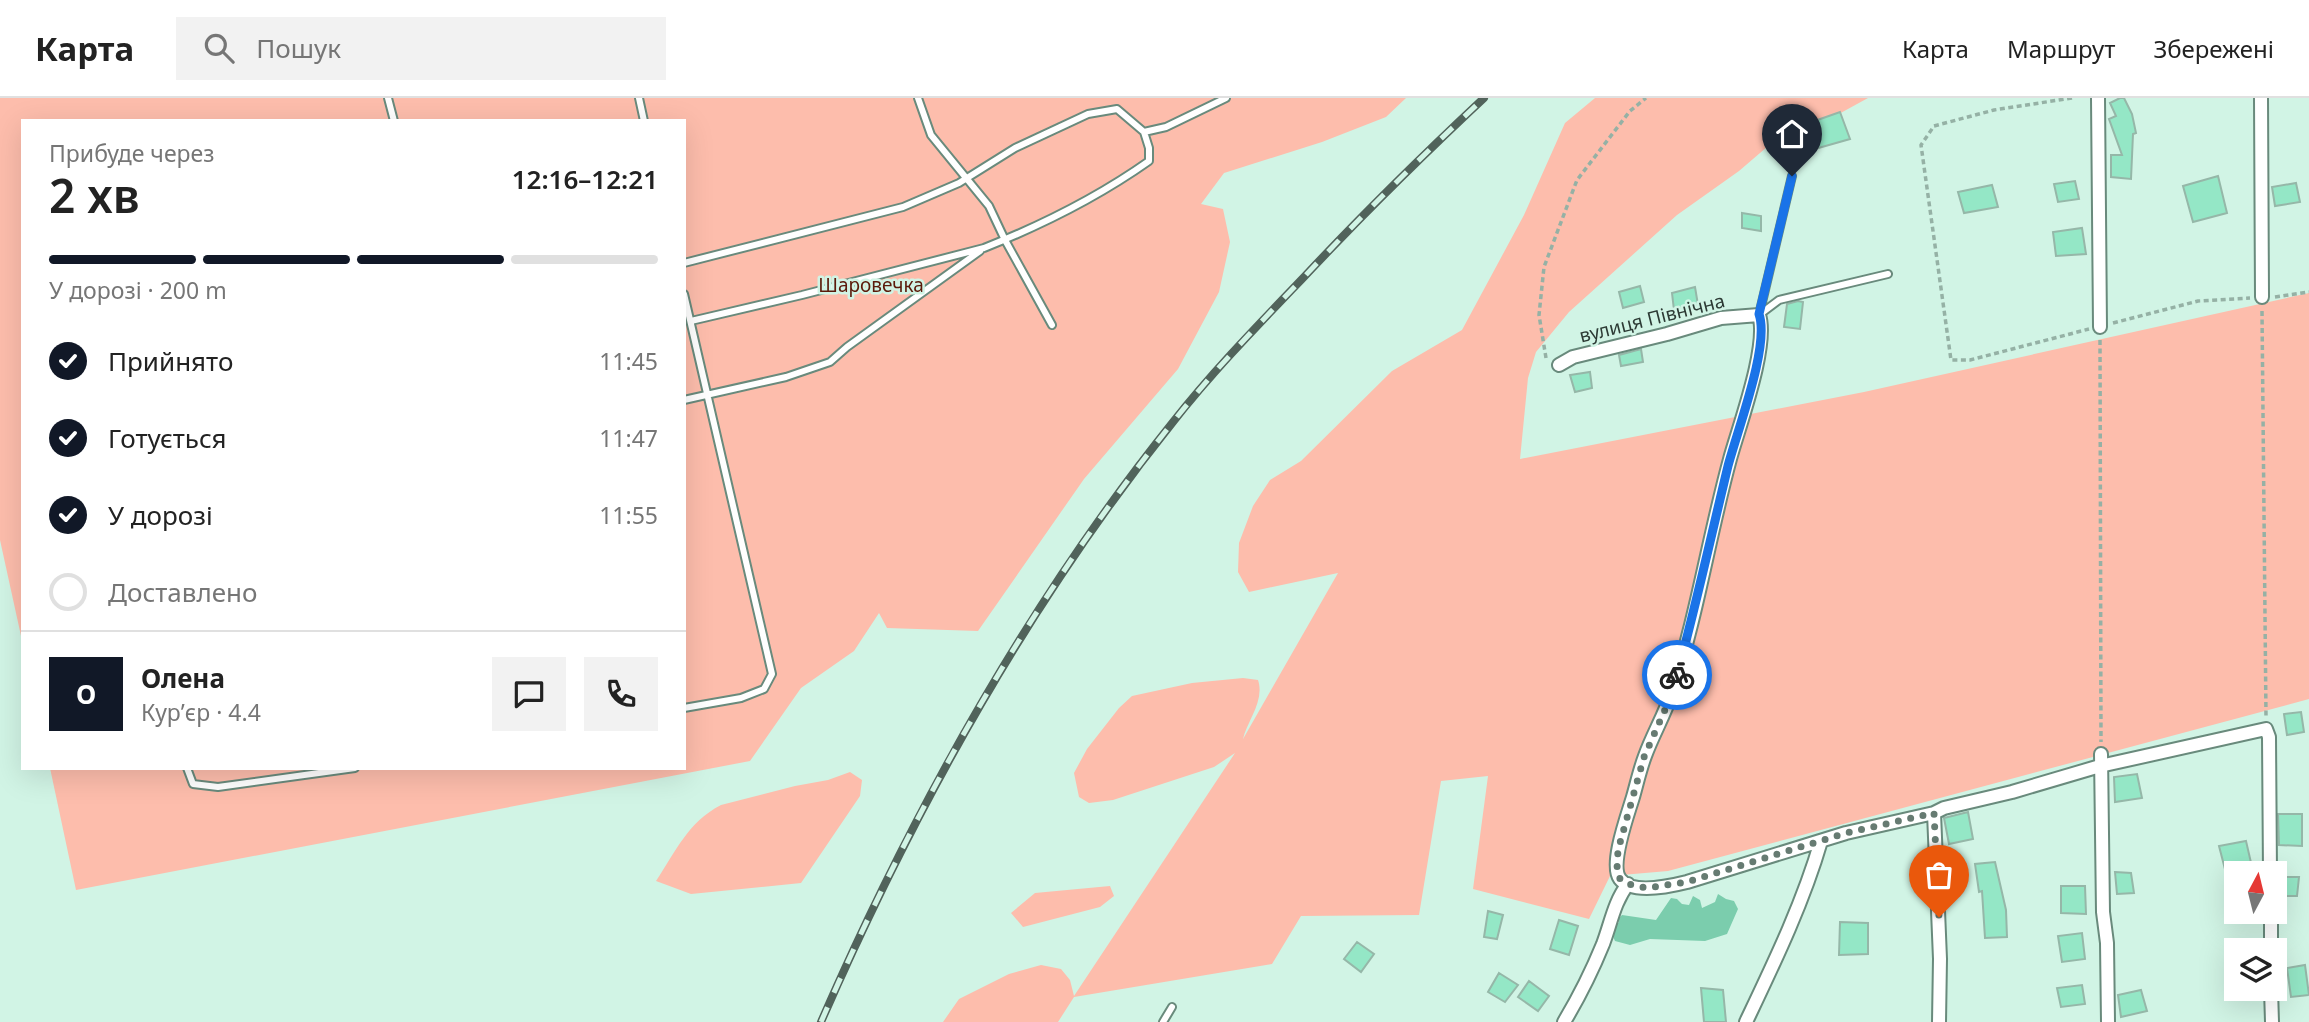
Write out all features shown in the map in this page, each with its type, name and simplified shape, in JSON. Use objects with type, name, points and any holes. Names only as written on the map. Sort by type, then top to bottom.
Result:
[{"type":"street","points":[[2098,98],[2100,327]]},
{"type":"street","points":[[2261,98],[2262,297]]},
{"type":"street","name":"вулиця Північна","points":[[1559,365],[1573,357],[1721,318],[1759,314]]},
{"type":"street","points":[[1759,314],[1762,335],[1675,683],[1644,757],[1618,850],[1617,869],[1620,879],[1628,884],[1647,888],[1675,885],[1859,830],[2012,792],[2101,760],[2266,729],[2269,737],[2270,861]]},
{"type":"street","points":[[2101,760],[2108,1022]]},
{"type":"street","points":[[1934,813],[1940,959],[1939,1022]]},
{"type":"street","points":[[1746,1022],[1774,962],[1821,841]]},
{"type":"street","points":[[1564,1022],[1582,992],[1620,895],[1628,884]]},
{"type":"street","points":[[2271,1001],[2272,1022]]},
{"type":"lane","points":[[388,98],[393,119]]},
{"type":"lane","points":[[639,98],[644,119]]},
{"type":"lane","points":[[918,98],[931,135],[989,206],[1052,325]]},
{"type":"lane","points":[[1144,132],[1166,127],[1226,98]]},
{"type":"lane","points":[[686,262],[903,206],[968,178],[1015,148],[1088,114],[1118,109],[1144,132],[1149,148],[1149,160],[1114,186],[1033,228],[984,248],[691,321]]},
{"type":"lane","points":[[1759,314],[1792,176]]},
{"type":"lane","points":[[686,400],[786,377],[830,362],[984,248]]},
{"type":"lane","points":[[1759,314],[1779,300],[1888,275]]},
{"type":"lane","points":[[686,302],[772,674],[764,689],[741,698],[686,708]]},
{"type":"lane","points":[[188,770],[193,784],[218,787],[341,770]]},
{"type":"lane","points":[[1163,1022],[1172,1007]]},
{"type":"path","points":[[1559,365],[1547,365],[1539,315],[1544,267],[1577,180],[1630,111],[1646,98]]},
{"type":"path","points":[[2072,98],[1994,110],[1934,126],[1921,145],[1951,360],[1970,360],[2198,301],[2284,297],[2309,292]]},
{"type":"path","points":[[2262,297],[2266,729]]},
{"type":"path","points":[[2100,327],[2101,760]]},
{"type":"green space","name":"Шаровечка","points":[[0,98],[1406,98],[1386,117],[1322,142],[1224,173],[1201,204],[1223,209],[1230,242],[1219,292],[1178,369],[1084,479],[978,631],[887,628],[879,613],[854,651],[801,688],[750,761],[76,890],[50,770],[686,770],[686,119],[21,119],[21,636],[0,540]]},
{"type":"green space","points":[[1595,98],[1868,98],[1767,147],[1739,171],[1677,215],[1569,312],[1536,352],[1528,378],[1520,459],[1864,392],[2309,293],[2309,699],[1668,871],[1610,876],[1589,919],[1473,889],[1488,776],[1441,781],[1419,915],[1301,916],[1272,964],[1074,997],[1058,1022],[943,1022],[959,999],[1009,974],[1041,965],[1061,969],[1070,980],[1074,996],[1235,753],[1214,767],[1113,800],[1089,803],[1079,797],[1074,773],[1087,749],[1119,708],[1132,696],[1192,683],[1243,678],[1258,680],[1260,688],[1243,739],[1338,573],[1249,592],[1238,572],[1239,543],[1253,506],[1270,480],[1301,461],[1392,371],[1462,330],[1524,215],[1565,123]]},
{"type":"green space","points":[[850,772],[862,780],[860,796],[801,883],[691,894],[656,881],[691,829],[721,805],[828,780]]},
{"type":"green space","points":[[1110,886],[1114,896],[1100,907],[1023,927],[1011,913],[1035,893]]},
{"type":"shaded area","points":[[1718,894],[1734,901],[1738,909],[1727,934],[1705,941],[1650,939],[1630,945],[1615,941],[1613,931],[1622,915],[1656,920],[1671,898],[1689,905],[1693,896],[1700,900],[1702,908],[1715,902]]},
{"type":"building","points":[[2124,98],[2132,114],[2136,133],[2133,134],[2131,179],[2111,177],[2111,155],[2122,155],[2109,119],[2116,116],[2110,103]]},
{"type":"building","points":[[1840,112],[1850,139],[1815,149],[1809,123]]},
{"type":"building","points":[[2218,176],[2227,213],[2193,222],[2183,186]]},
{"type":"building","points":[[2075,181],[2079,199],[2058,202],[2054,184]]},
{"type":"building","points":[[2296,183],[2300,202],[2275,206],[2272,187]]},
{"type":"building","points":[[1992,185],[1998,207],[1964,213],[1958,192]]},
{"type":"building","points":[[1742,213],[1761,216],[1761,231],[1742,228]]},
{"type":"building","points":[[2082,228],[2086,254],[2056,256],[2053,232]]},
{"type":"building","points":[[1640,286],[1644,302],[1623,308],[1619,292]]},
{"type":"building","points":[[1695,287],[1698,305],[1674,310],[1672,293]]},
{"type":"building","points":[[1803,302],[1800,329],[1784,327],[1787,304]]},
{"type":"building","points":[[1641,349],[1643,362],[1621,366],[1619,355]]},
{"type":"building","points":[[1590,372],[1592,388],[1575,392],[1570,375]]},
{"type":"building","points":[[2301,712],[2304,732],[2287,735],[2284,714]]},
{"type":"building","points":[[2137,774],[2142,798],[2115,802],[2114,777]]},
{"type":"building","points":[[1968,812],[1973,839],[1949,844],[1944,818]]},
{"type":"building","points":[[2278,814],[2302,814],[2302,846],[2279,845]]},
{"type":"building","points":[[2246,841],[2251,861],[2224,861],[2224,865],[2219,846]]},
{"type":"building","points":[[1995,862],[2006,910],[2007,937],[1985,938],[1982,891],[1979,892],[1975,864]]},
{"type":"building","points":[[2115,872],[2131,873],[2134,893],[2117,894]]},
{"type":"building","points":[[2287,877],[2299,877],[2297,896],[2287,896]]},
{"type":"building","points":[[2061,886],[2085,886],[2086,914],[2061,913]]},
{"type":"building","points":[[1488,911],[1503,915],[1497,939],[1484,937]]},
{"type":"building","points":[[1559,920],[1578,926],[1569,955],[1550,949]]},
{"type":"building","points":[[1840,922],[1868,923],[1868,954],[1839,955]]},
{"type":"building","points":[[2082,933],[2085,959],[2062,962],[2058,936]]},
{"type":"building","points":[[1357,942],[1374,954],[1361,972],[1344,959]]},
{"type":"building","points":[[2305,965],[2309,995],[2291,997],[2287,968]]},
{"type":"building","points":[[1499,973],[1518,985],[1505,1002],[1488,992]]},
{"type":"building","points":[[1529,981],[1549,996],[1538,1011],[1518,997]]},
{"type":"building","points":[[2082,985],[2085,1004],[2061,1007],[2057,988]]},
{"type":"building","points":[[1701,988],[1723,990],[1726,1022],[1704,1022]]},
{"type":"building","points":[[2141,990],[2147,1011],[2121,1017],[2118,995]]},
{"type":"railway","points":[[821,1022],[895,864],[977,710],[1069,563],[1120,491],[1188,403],[1237,348],[1370,208],[1484,98]]},
{"type":"way so far","points":[[1677,675],[1672,694],[1644,757],[1618,850],[1617,869],[1620,879],[1628,884],[1647,888],[1664,887],[1846,833],[1934,813],[1939,917]]},
{"type":"route","points":[[1677,675],[1752,381],[1762,335],[1759,314],[1792,176]]}]
